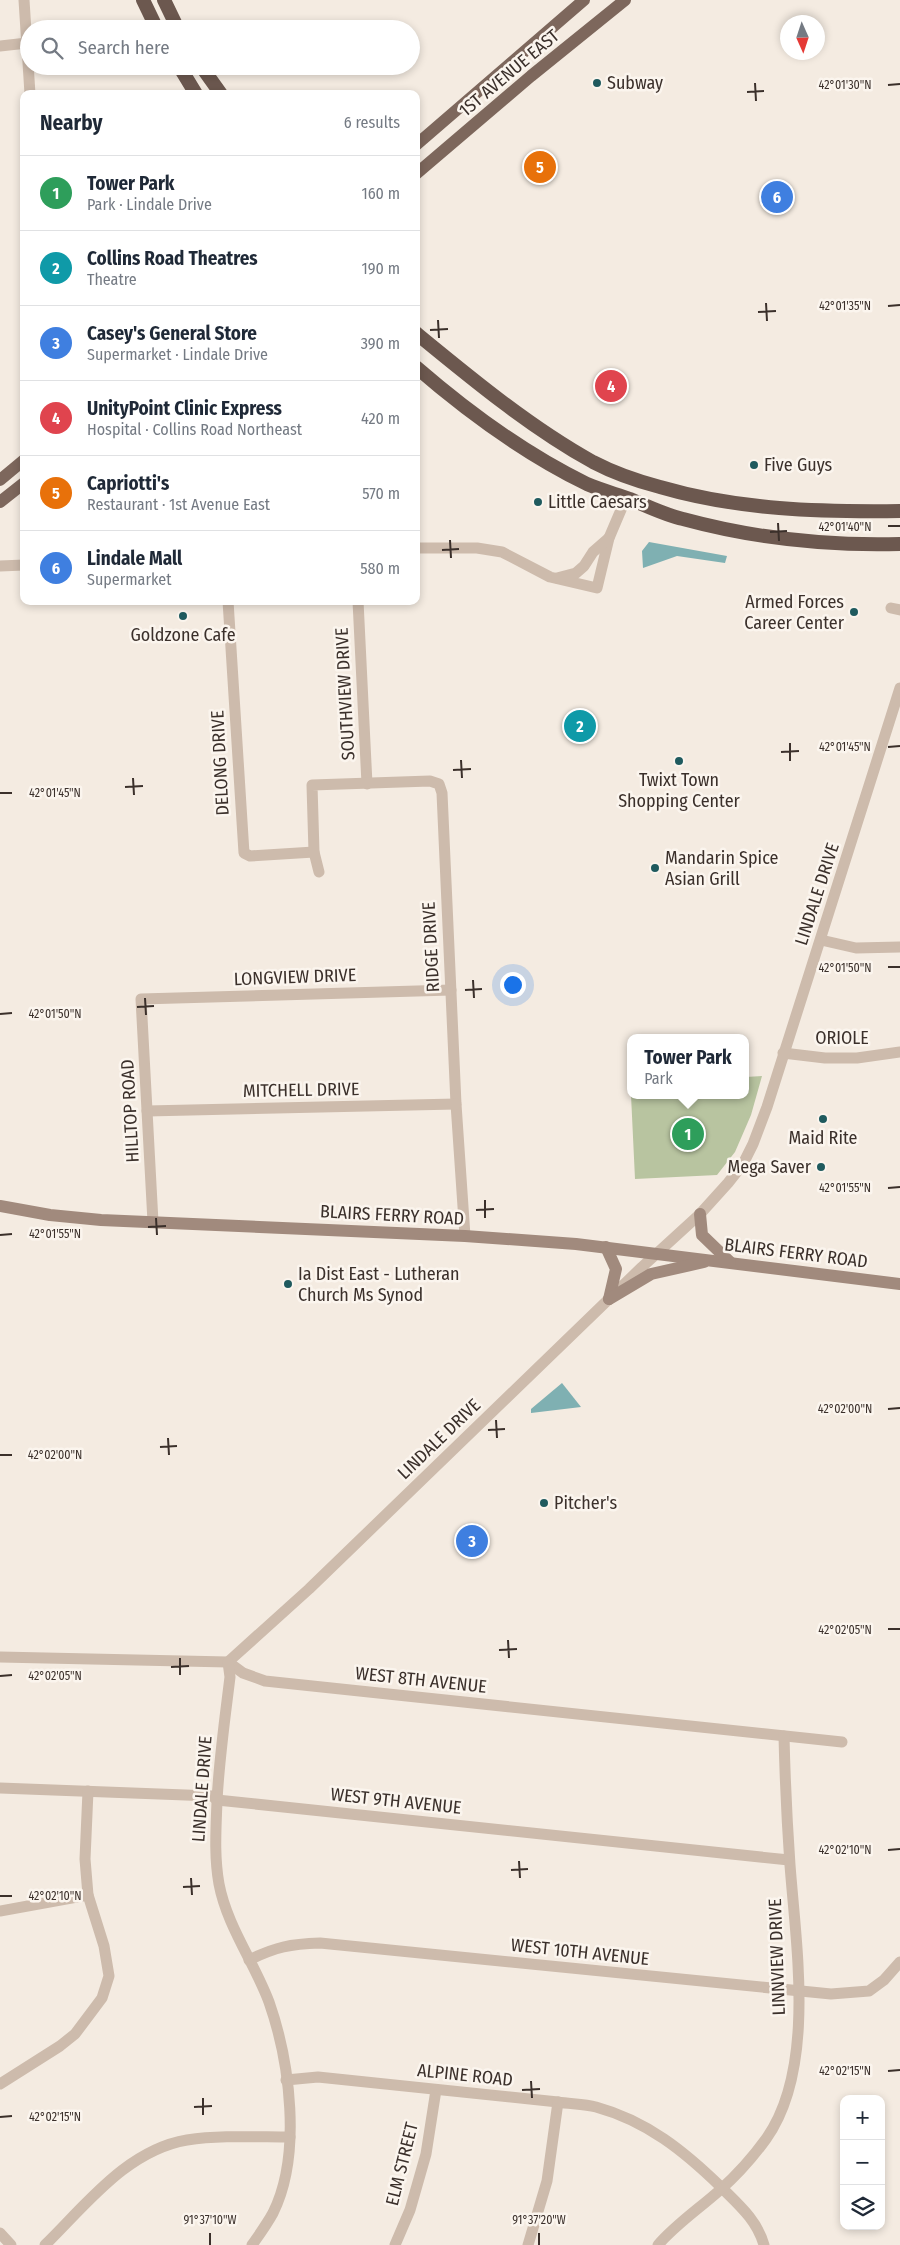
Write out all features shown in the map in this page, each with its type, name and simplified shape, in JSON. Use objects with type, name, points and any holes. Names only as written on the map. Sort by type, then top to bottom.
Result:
[{"type":"highway","points":[[143,0],[153,20]]},
{"type":"highway","points":[[164,0],[174,20]]},
{"type":"highway","points":[[184,75],[194,90]]},
{"type":"highway","points":[[207,75],[218,90]]},
{"type":"highway","points":[[420,336],[461,370],[559,441],[594,463],[633,480],[693,497],[757,507],[825,512],[900,511]]},
{"type":"highway","points":[[420,370],[447,394],[493,428],[543,460],[589,485],[681,519],[747,535],[862,545],[900,544]]},
{"type":"main road","name":"1ST AVENUE EAST","points":[[420,142],[584,0]]},
{"type":"main road","name":"1ST AVENUE EAST","points":[[420,171],[530,76],[625,0]]},
{"type":"main road","points":[[0,480],[20,463]]},
{"type":"main road","points":[[0,502],[20,486]]},
{"type":"main road","name":"BLAIRS FERRY ROAD","points":[[0,1206],[50,1214],[153,1222],[465,1236],[606,1247],[900,1284]]},
{"type":"main road","points":[[700,1214],[702,1235],[730,1262]]},
{"type":"main road","points":[[606,1247],[616,1269],[609,1299]]},
{"type":"main road","points":[[609,1299],[651,1274],[715,1260]]},
{"type":"street","points":[[24,0],[25,20]]},
{"type":"street","points":[[0,46],[20,44]]},
{"type":"street","points":[[29,75],[30,90]]},
{"type":"street","points":[[420,548],[477,548],[502,552],[556,579],[598,588],[609,538],[626,498]]},
{"type":"street","points":[[556,579],[576,573],[584,566],[593,552],[609,538]]},
{"type":"street","points":[[0,566],[20,565]]},
{"type":"street","name":"DELONG DRIVE","points":[[228,605],[244,853],[250,856],[314,852]]},
{"type":"street","name":"SOUTHVIEW DRIVE","points":[[358,605],[367,784]]},
{"type":"street","name":"LINDALE DRIVE","points":[[252,2245],[273,2213],[284,2179],[290,2137],[290,2108],[281,2044],[271,2010],[230,1918],[219,1884],[214,1825],[230,1677],[228,1662],[308,1589],[657,1253],[700,1214],[728,1183],[754,1144],[821,940],[900,688]]},
{"type":"street","name":"RIDGE DRIVE","points":[[314,852],[312,786],[430,781],[438,784],[442,793],[456,1104],[465,1236]]},
{"type":"street","points":[[314,852],[319,872]]},
{"type":"street","points":[[821,940],[856,948],[900,947]]},
{"type":"street","name":"LONGVIEW DRIVE","points":[[141,999],[451,990]]},
{"type":"street","name":"HILLTOP ROAD","points":[[141,999],[153,1222]]},
{"type":"street","name":"ORIOLE","points":[[783,1053],[826,1058],[857,1058],[900,1052]]},
{"type":"street","name":"MITCHELL DRIVE","points":[[147,1111],[456,1104]]},
{"type":"street","points":[[0,1658],[228,1662]]},
{"type":"street","name":"WEST 8TH AVENUE","points":[[228,1662],[243,1673],[265,1681],[842,1742]]},
{"type":"street","name":"LINNVIEW DRIVE","points":[[658,2245],[670,2231],[722,2188],[767,2138],[782,2111],[794,2067],[799,1992],[784,1736]]},
{"type":"street","name":"WEST 9TH AVENUE","points":[[0,1788],[212,1796],[217,1800],[790,1860]]},
{"type":"street","points":[[0,2084],[75,2034],[102,1998],[109,1976],[104,1946],[88,1895],[85,1859],[88,1791]]},
{"type":"street","points":[[0,1911],[88,1895]]},
{"type":"street","name":"WEST 10TH AVENUE","points":[[249,1960],[271,1950],[292,1944],[320,1943],[799,1992],[850,1994],[869,1992],[884,1980],[900,1962]]},
{"type":"street","name":"ALPINE ROAD","points":[[286,2080],[318,2077],[558,2102],[595,2107],[628,2118],[664,2138],[686,2154],[747,2212],[764,2245]]},
{"type":"street","name":"ELM STREET","points":[[395,2245],[410,2210],[426,2154],[436,2090]]},
{"type":"street","points":[[528,2245],[547,2180],[558,2102]]},
{"type":"street","points":[[45,2245],[120,2171],[141,2157],[161,2148],[186,2140],[290,2137]]},
{"type":"street","points":[[0,2233],[11,2245]]},
{"type":"green space","points":[[762,1076],[751,1115],[735,1152],[717,1175],[635,1179],[631,1099],[749,1099],[749,1077]]},
{"type":"water","points":[[649,542],[727,556],[725,563],[677,556],[643,568],[642,551]]},
{"type":"water","points":[[562,1383],[581,1407],[531,1413],[531,1409]]},
{"type":"place","name":"Subway","points":[[597,83]]},
{"type":"place","name":"Capriotti's","points":[[540,167]]},
{"type":"place","name":"Lindale Mall","points":[[777,197]]},
{"type":"place","name":"UnityPoint Clinic Express","points":[[611,386]]},
{"type":"place","name":"Five Guys","points":[[754,465]]},
{"type":"place","name":"Little Caesars","points":[[538,502]]},
{"type":"place","name":"Armed Forces Career Center","points":[[854,612]]},
{"type":"place","name":"Goldzone Cafe","points":[[183,616]]},
{"type":"place","name":"Collins Road Theatres","points":[[580,726]]},
{"type":"place","name":"Twixt Town Shopping Center","points":[[679,761]]},
{"type":"place","name":"Mandarin Spice Asian Grill","points":[[655,868]]},
{"type":"place","name":"Maid Rite","points":[[823,1119]]},
{"type":"place","name":"Tower Park","points":[[688,1134]]},
{"type":"place","name":"Mega Saver","points":[[821,1167]]},
{"type":"place","name":"Ia Dist East - Lutheran Church Ms Synod","points":[[288,1284]]},
{"type":"place","name":"Pitcher's","points":[[544,1503]]},
{"type":"place","name":"Casey's General Store","points":[[472,1541]]}]
